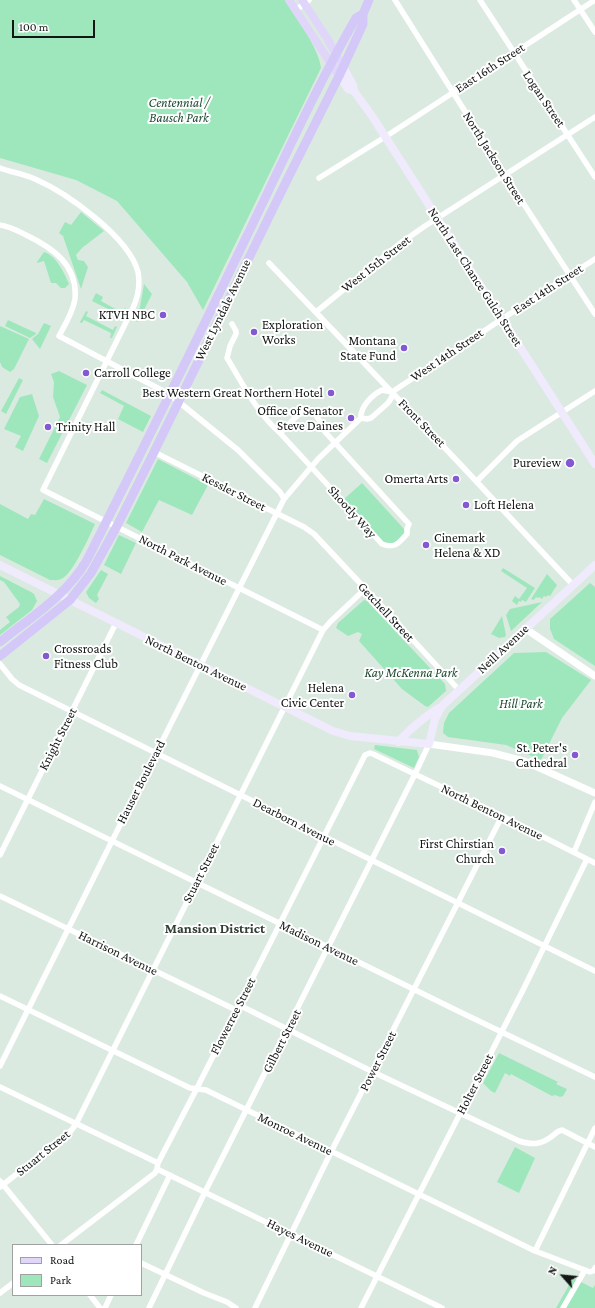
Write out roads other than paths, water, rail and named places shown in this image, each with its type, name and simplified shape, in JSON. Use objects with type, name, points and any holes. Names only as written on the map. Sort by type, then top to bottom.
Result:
[{"type":"highway","name":"West Lyndale Avenue","points":[[0,656],[70,600],[91,573],[117,526],[179,402],[339,76],[363,24],[363,14],[370,0]]},
{"type":"highway","name":"West Lyndale Avenue","points":[[0,642],[60,595],[81,571],[169,394],[291,141],[330,64],[356,18],[363,14]]},
{"type":"main road","name":"North Last Chance Gulch Street","points":[[289,0],[330,64],[348,89],[354,91]]},
{"type":"main road","name":"North Last Chance Gulch Street","points":[[306,1],[353,85],[354,91],[595,464]]},
{"type":"main road","name":"North Benton Avenue","points":[[0,565],[324,727],[342,734],[398,742]]},
{"type":"main road","name":"Neill Avenue","points":[[429,744],[435,719],[442,706],[595,565]]},
{"type":"main road","points":[[398,742],[414,725],[442,706]]},
{"type":"main road","points":[[398,742],[429,744]]},
{"type":"street","name":"North Jackson Street","points":[[395,0],[505,175],[595,314]]},
{"type":"street","name":"Logan Street","points":[[480,0],[595,177]]},
{"type":"street","points":[[574,0],[595,32]]},
{"type":"street","name":"East 16th Street","points":[[320,178],[595,0]]},
{"type":"street","points":[[296,10],[306,1]]},
{"type":"street","name":"West 15th Street","points":[[316,312],[402,242],[595,117]]},
{"type":"street","points":[[0,168],[35,179],[72,200],[110,231],[134,261],[139,279],[135,302],[106,361]]},
{"type":"street","points":[[0,224],[47,245],[56,252],[67,266],[73,278],[75,298],[71,313],[59,336],[169,394],[238,450],[280,492],[284,499]]},
{"type":"street","name":"East 14th Street","points":[[502,319],[595,259]]},
{"type":"street","name":"Front Street","points":[[269,263],[477,481],[573,585]]},
{"type":"street","name":"West 14th Street","points":[[284,499],[311,467],[361,418],[362,409],[376,394],[384,390],[392,392],[502,319]]},
{"type":"street","name":"Shootly Way","points":[[232,324],[236,334],[230,346],[227,358],[251,399],[265,417],[382,544],[389,547],[396,545],[407,534],[409,524],[335,443]]},
{"type":"street","name":"North Park Avenue","points":[[106,361],[43,490],[323,630]]},
{"type":"street","name":"West 14th Street","points":[[361,418],[371,418],[391,399],[392,392]]},
{"type":"street","points":[[477,481],[517,441],[595,392]]},
{"type":"street","points":[[280,433],[298,415],[309,410],[313,410],[316,413],[321,427],[335,443]]},
{"type":"street","name":"Kessler Street","points":[[154,452],[277,513],[314,534]]},
{"type":"street","name":"Hauser Boulevard","points":[[0,1066],[284,499]]},
{"type":"street","name":"Getchell Street","points":[[314,534],[459,690]]},
{"type":"street","name":"Stuart Street","points":[[1,1184],[70,1132],[76,1124],[323,630],[365,589]]},
{"type":"street","name":"Knight Street","points":[[0,855],[116,623]]},
{"type":"street","points":[[526,629],[595,676]]},
{"type":"street","name":"Dearborn Avenue","points":[[0,664],[12,679],[19,684],[595,971]]},
{"type":"street","points":[[415,774],[429,744],[511,757],[524,761],[595,793]]},
{"type":"street","name":"North Benton Avenue","points":[[367,754],[373,754],[415,774],[595,863]]},
{"type":"street","name":"Flowerree Street","points":[[62,1244],[154,1173],[363,758],[367,754]]},
{"type":"street","name":"Gilbert Street","points":[[149,1308],[205,1192],[415,774]]},
{"type":"street","name":"Madison Avenue","points":[[0,786],[328,948],[595,1077]]},
{"type":"street","points":[[574,852],[595,802]]},
{"type":"street","name":"Power Street","points":[[255,1307],[331,1152],[502,816]]},
{"type":"street","name":"Holter Street","points":[[361,1308],[502,1032],[587,859]]},
{"type":"street","name":"Harrison Avenue","points":[[0,896],[237,1008],[288,1029],[373,1072],[519,1141],[526,1143],[544,1142],[562,1130],[595,1147]]},
{"type":"street","name":"Monroe Avenue","points":[[0,996],[190,1088],[196,1090],[206,1090],[535,1251],[587,1271]]},
{"type":"street","name":"Hayes Avenue","points":[[0,1088],[76,1124],[157,1166],[170,1175],[442,1308]]},
{"type":"street","points":[[535,1251],[595,1128]]},
{"type":"street","points":[[136,1244],[170,1175]]},
{"type":"street","points":[[1,1184],[51,1244]]},
{"type":"street","points":[[142,1264],[164,1275],[227,1302],[236,1308]]},
{"type":"street","points":[[563,1308],[587,1271],[593,1271],[595,1268]]},
{"type":"street","points":[[0,1293],[12,1284]]},
{"type":"street","points":[[91,1296],[100,1308]]},
{"type":"street","points":[[105,1308],[111,1296]]},
{"type":"place","name":"KTVH NBC","points":[[163,315]]},
{"type":"place","name":"Exploration Works","points":[[254,332]]},
{"type":"place","name":"Montana State Fund","points":[[404,348]]},
{"type":"place","name":"Carroll College","points":[[86,373]]},
{"type":"place","name":"Best Western Great Northern Hotel","points":[[331,393]]},
{"type":"place","name":"Office of Senator Steve Daines","points":[[351,418]]},
{"type":"place","name":"Trinity Hall","points":[[48,427]]},
{"type":"place","name":"Pureview","points":[[570,463]]},
{"type":"place","name":"Omerta Arts","points":[[456,479]]},
{"type":"place","name":"Loft Helena","points":[[466,505]]},
{"type":"place","name":"Cinemark Helena & XD","points":[[426,545]]},
{"type":"place","name":"Crossroads Fitness Club","points":[[46,656]]},
{"type":"place","name":"Helena Civic Center","points":[[352,695]]},
{"type":"place","name":"St. Peter's Cathedral","points":[[575,755]]},
{"type":"place","name":"First Chirstian Church","points":[[502,851]]},
{"type":"district","name":"Mansion District","points":[[215,929]]},
{"type":"park label","name":"Centennial / Bausch Park","points":[[179,110]]},
{"type":"park label","name":"Kay McKenna Park","points":[[411,673]]},
{"type":"park label","name":"Hill Park","points":[[521,704]]}]
